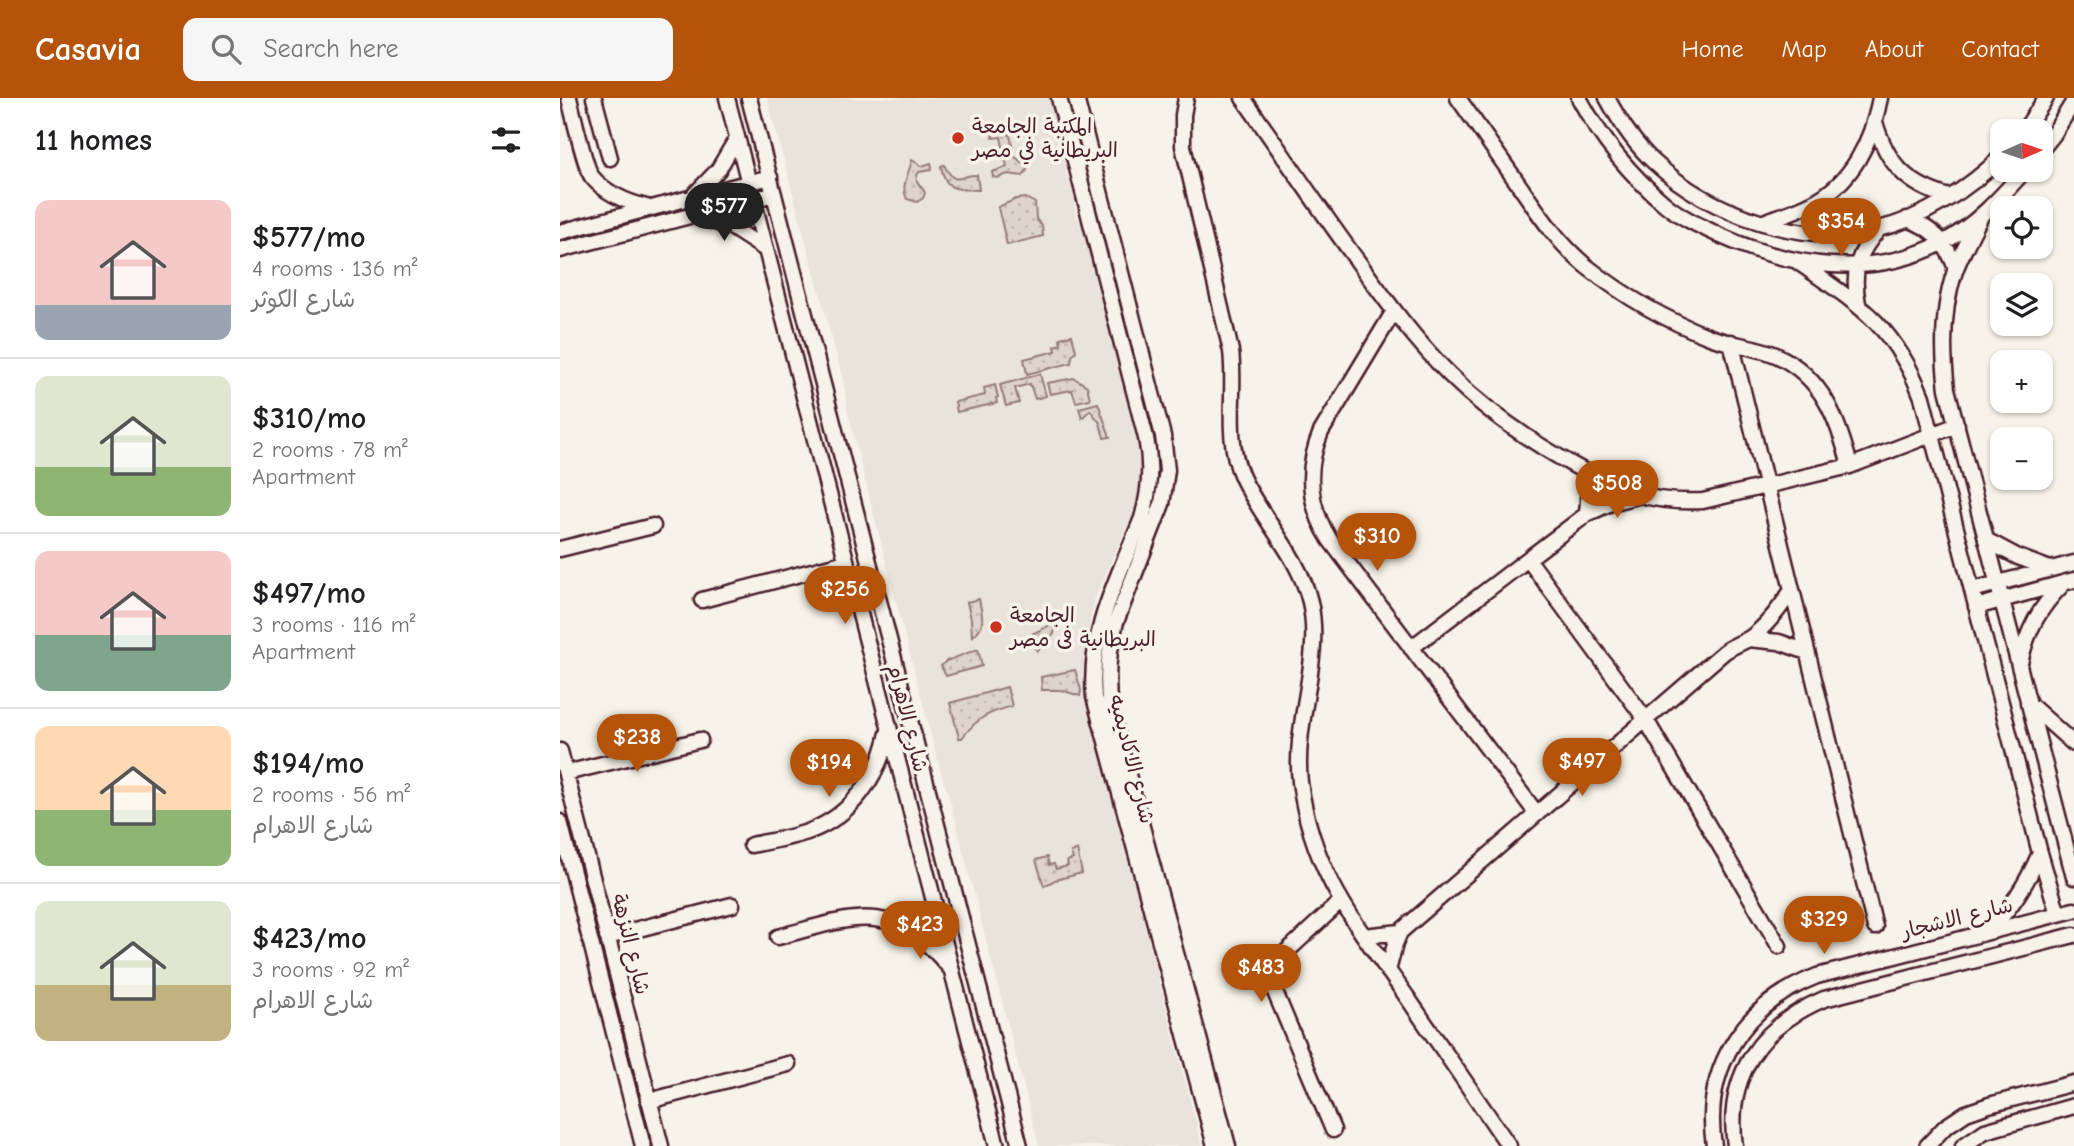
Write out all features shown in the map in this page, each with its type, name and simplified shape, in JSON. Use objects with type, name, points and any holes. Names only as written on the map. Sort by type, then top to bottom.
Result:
[{"type":"street","points":[[569,98],[590,175],[619,197],[651,208]]},
{"type":"street","points":[[594,98],[610,158]]},
{"type":"street","name":"شارع الاهرام","points":[[727,98],[953,970],[995,1143]]},
{"type":"street","name":"شارع الاهرام","points":[[750,98],[1020,1146]]},
{"type":"street","name":"شارع الاكاديميه","points":[[1059,98],[1146,438],[1150,470],[1147,502],[1101,620],[1094,650],[1094,697],[1115,752],[1220,1142]]},
{"type":"street","name":"شارع الاكاديميه","points":[[1076,98],[1163,436],[1167,470],[1162,504],[1116,622],[1110,650],[1108,694],[1115,752]]},
{"type":"street","points":[[1187,98],[1182,130],[1185,157],[1231,351],[1231,428],[1236,461],[1250,492],[1296,565],[1310,603],[1312,644],[1300,743],[1300,777],[1304,810],[1313,842],[1340,902],[1509,1146]]},
{"type":"street","points":[[1243,98],[1394,311],[1443,368],[1483,404],[1526,436],[1590,474],[1637,496],[1681,503],[1703,501],[1850,466],[1957,425]]},
{"type":"street","points":[[1458,98],[1557,240],[1584,265],[1646,307],[1714,338],[1777,356],[1797,369],[1815,385],[1829,404],[1839,426],[1850,466]]},
{"type":"street","points":[[1579,98],[1615,154],[1639,181],[1667,206],[1696,224],[1729,239],[1762,252],[1798,261],[1856,267],[1902,259],[1963,231],[2013,182]]},
{"type":"street","points":[[1607,98],[1629,134],[1654,162],[1680,183],[1734,212],[1792,229],[1821,233],[1879,229],[1907,219],[1949,197],[1990,166]]},
{"type":"street","points":[[1764,222],[1811,204],[1837,185],[1858,161],[1868,142],[1880,98]]},
{"type":"street","points":[[2032,119],[2046,98]]},
{"type":"street","points":[[2053,135],[2074,101]]},
{"type":"street","points":[[1875,122],[1880,140],[1900,171],[1931,192],[1949,197]]},
{"type":"street","points":[[692,198],[718,170],[737,138]]},
{"type":"street","points":[[560,232],[770,177]]},
{"type":"street","points":[[560,250],[774,194]]},
{"type":"street","points":[[692,216],[731,227],[765,249]]},
{"type":"street","points":[[1980,216],[1956,269],[1949,292],[1944,340],[1947,389],[2028,704],[2070,852],[2074,877]]},
{"type":"street","points":[[1907,219],[1921,224],[1944,242],[1956,269]]},
{"type":"street","points":[[1858,304],[1854,285],[1856,267],[1865,246],[1879,229]]},
{"type":"street","points":[[1798,261],[1875,319],[1903,355],[1922,397],[2058,914]]},
{"type":"street","points":[[1112,307],[1129,303]]},
{"type":"street","points":[[1394,311],[1321,432],[1315,447],[1310,479],[1315,512],[1321,526],[1537,814]]},
{"type":"street","points":[[1731,342],[1875,927]]},
{"type":"street","points":[[1587,514],[1590,474]]},
{"type":"street","points":[[1411,648],[1587,514],[1611,503],[1637,496]]},
{"type":"street","points":[[560,549],[653,526]]},
{"type":"street","points":[[1986,540],[2018,558],[2051,569]]},
{"type":"street","points":[[1528,559],[1646,720],[1779,946]]},
{"type":"street","points":[[702,600],[846,562]]},
{"type":"street","points":[[1972,590],[2074,563]]},
{"type":"street","points":[[1976,607],[2068,582]]},
{"type":"street","points":[[2019,667],[2024,643],[2033,621],[2046,601],[2068,582]]},
{"type":"street","points":[[1388,971],[1400,932],[1724,652],[1748,639],[1772,616],[1792,590]]},
{"type":"street","points":[[1748,639],[1779,642],[1807,652]]},
{"type":"street","points":[[2028,704],[2074,744]]},
{"type":"street","points":[[751,845],[809,832],[830,821],[850,805],[876,772],[889,728]]},
{"type":"street","points":[[566,773],[700,740]]},
{"type":"street","name":"شارع النزهة","points":[[560,751],[661,1146]]},
{"type":"street","name":"شارع النزهة","points":[[560,822],[565,862],[643,1146]]},
{"type":"street","points":[[1987,932],[2018,897],[2040,853]]},
{"type":"street","points":[[927,876],[949,870]]},
{"type":"street","points":[[1332,1130],[1273,982],[1278,963],[1284,954],[1340,902]]},
{"type":"street","points":[[607,937],[732,905]]},
{"type":"street","name":"شارع الاشجار","points":[[1714,1146],[1712,1113],[1719,1073],[1737,1036],[1764,1005],[1798,983],[1817,976],[2074,910]]},
{"type":"street","points":[[907,929],[937,913]]},
{"type":"street","points":[[778,937],[857,918],[873,918],[907,929],[924,941],[953,970]]},
{"type":"street","points":[[1364,936],[1400,932]]},
{"type":"street","points":[[1735,1146],[1732,1129],[1740,1081],[1757,1049],[1781,1022],[1801,1009],[1824,999],[2074,935]]},
{"type":"street","points":[[1926,947],[1932,971]]},
{"type":"street","points":[[649,1101],[788,1064]]},
{"type":"street","points":[[1927,1146],[1945,1126],[1966,1113],[2074,1083]]},
{"type":"street","points":[[1963,1146],[1985,1131],[2074,1106]]},
{"type":"shaded area","name":"الجامعة البريطانية فى مصر","points":[[767,98],[1051,98],[1065,152],[1066,175],[1069,183],[1073,182],[1077,217],[1086,229],[1141,453],[1141,479],[1135,508],[1095,598],[1084,672],[1086,698],[1202,1146],[1039,1146],[901,621],[848,413],[843,379]]},
{"type":"shaded area","points":[[998,128],[1007,132],[1012,142],[1013,155],[1026,166],[1027,170],[1023,176],[1008,174],[993,177],[992,172],[1007,167],[1001,137],[993,138],[991,129]]},
{"type":"shaded area","points":[[912,160],[922,166],[931,163],[932,167],[931,170],[919,172],[917,175],[917,181],[925,193],[917,202],[907,199],[904,189]]},
{"type":"shaded area","points":[[944,165],[952,177],[958,179],[977,175],[979,190],[958,189],[949,185],[941,166]]},
{"type":"shaded area","points":[[1026,198],[1035,203],[1036,219],[1042,226],[1043,236],[1007,245],[998,207],[1016,199]]},
{"type":"shaded area","points":[[1072,335],[1076,351],[1071,363],[1027,374],[1024,359],[1056,351],[1055,346],[1061,344],[1060,338]]},
{"type":"shaded area","points":[[1040,374],[1046,396],[1035,399],[1030,384],[1015,388],[1019,403],[1006,406],[1000,385]]},
{"type":"shaded area","points":[[1074,378],[1087,386],[1090,399],[1076,402],[1072,390],[1050,394],[1047,383]]},
{"type":"shaded area","points":[[995,385],[997,403],[957,412],[955,402],[985,395],[984,388]]},
{"type":"shaded area","points":[[1098,403],[1110,437],[1104,438],[1100,423],[1090,410],[1082,418],[1079,408]]},
{"type":"shaded area","points":[[979,599],[982,624],[972,637],[967,602]]},
{"type":"shaded area","points":[[1055,625],[1054,634],[1037,651],[1032,634]]},
{"type":"shaded area","points":[[978,649],[982,666],[946,676],[941,666],[946,661]]},
{"type":"shaded area","points":[[1075,670],[1081,690],[1080,696],[1061,690],[1042,690],[1041,677]]},
{"type":"shaded area","points":[[1007,687],[1012,706],[984,717],[959,738],[950,703]]},
{"type":"shaded area","points":[[1077,850],[1082,873],[1055,880],[1044,886],[1036,860],[1047,857],[1049,865],[1054,864],[1056,869],[1068,866],[1067,861],[1073,859],[1071,852]]},
{"type":"place","name":"المكتبة الجامعة البريطانية في مصر","points":[[958,138]]},
{"type":"place","name":"الجامعة البريطانية فى مصر","points":[[996,627]]}]
